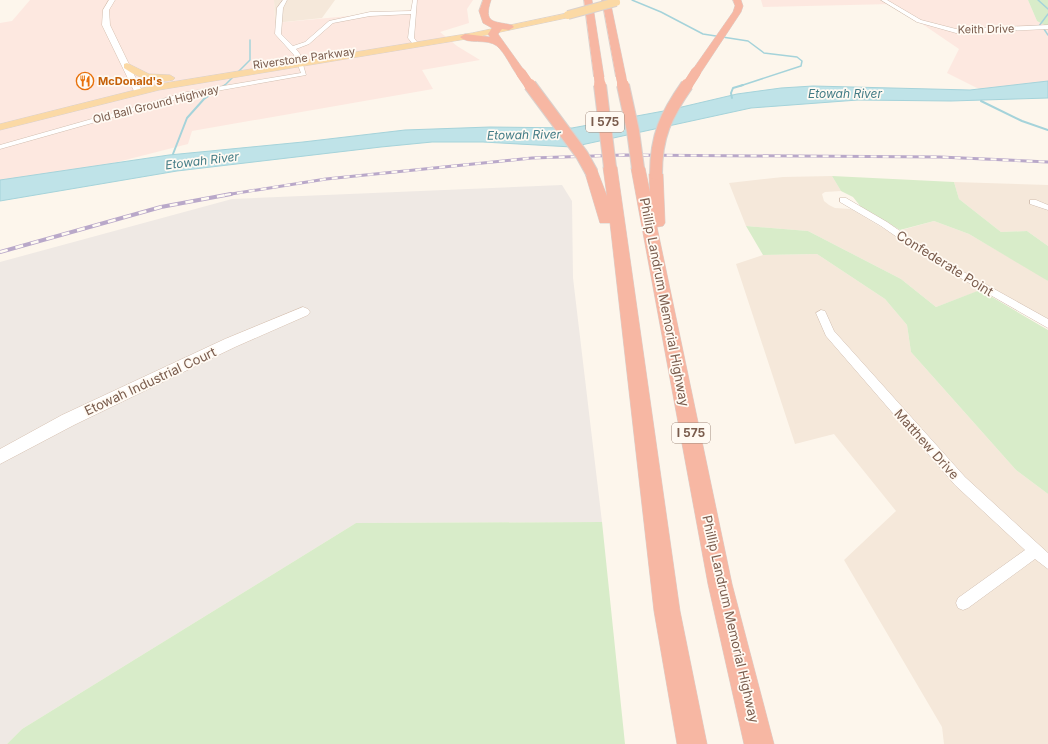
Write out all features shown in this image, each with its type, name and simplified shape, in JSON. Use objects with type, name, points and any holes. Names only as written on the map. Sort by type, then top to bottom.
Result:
[{"type":"highway","points":[[487,0],[483,11],[486,21],[497,29],[513,27]]},
{"type":"highway","name":"I 575","points":[[588,0],[599,77],[644,444],[667,611],[692,744]]},
{"type":"highway","name":"Phillip Landrum Memorial Highway","points":[[606,0],[633,131],[638,168],[720,584],[759,744]]},
{"type":"highway","points":[[661,282],[656,148],[662,126],[738,10],[737,0]]},
{"type":"highway","points":[[468,35],[483,27],[486,21]]},
{"type":"highway","points":[[497,29],[498,43]]},
{"type":"highway","points":[[468,35],[484,38],[498,43],[582,155],[592,173],[604,213],[644,444]]},
{"type":"main road","points":[[112,0],[106,10],[106,24],[137,89]]},
{"type":"main road","name":"Riverstone Parkway","points":[[0,127],[180,77],[299,62],[468,35],[566,14],[609,0]]},
{"type":"main road","points":[[513,27],[621,0]]},
{"type":"main road","name":"Riverstone Parkway","points":[[0,120],[89,96],[220,76],[414,42],[468,35]]},
{"type":"main road","points":[[127,66],[140,76],[147,78],[180,77]]},
{"type":"main road","name":"Etowah Industrial Court","points":[[0,457],[68,420],[230,343],[303,312]]},
{"type":"street","points":[[285,0],[280,8],[278,34],[292,49],[299,62]]},
{"type":"street","points":[[414,42],[411,38],[415,0]]},
{"type":"street","name":"Keith Drive","points":[[883,0],[919,21],[956,31],[1048,28]]},
{"type":"street","points":[[292,49],[302,46],[313,39],[326,24],[331,22],[374,13],[413,12]]},
{"type":"street","name":"Old Ball Ground Highway","points":[[0,146],[187,94],[304,74],[299,62]]},
{"type":"street","name":"Confederate Point","points":[[843,200],[884,224],[939,262],[1048,324]]},
{"type":"street","points":[[1033,202],[1048,208]]},
{"type":"street","name":"Matthew Drive","points":[[821,313],[830,333],[960,481],[1034,551],[1048,562]]},
{"type":"street","points":[[963,602],[1034,551]]},
{"type":"shaded area","points":[[30,0],[274,0],[275,23],[412,10],[414,0],[473,0],[467,9],[469,23],[440,32],[457,46],[480,60],[422,70],[433,89],[192,131],[188,144],[0,192],[0,23],[12,21]]},
{"type":"shaded area","points":[[274,0],[335,0],[322,18],[275,23]]},
{"type":"shaded area","points":[[761,0],[1028,0],[1037,21],[1048,27],[1048,85],[985,92],[947,73],[959,49],[893,4],[763,7]]},
{"type":"shaded area","points":[[832,176],[841,191],[825,192],[822,194],[824,201],[835,208],[851,209],[891,233],[934,221],[969,234],[1041,276],[1048,281],[1048,322],[989,287],[936,307],[901,279],[808,231],[746,226],[729,183],[783,177]]},
{"type":"shaded area","points":[[954,182],[1048,185],[1048,246],[1027,231],[1001,232],[959,199]]},
{"type":"shaded area","points":[[562,185],[572,201],[573,278],[602,522],[356,523],[22,729],[7,744],[0,744],[0,262],[232,199]]},
{"type":"shaded area","points":[[817,254],[885,299],[907,325],[911,352],[1016,470],[1048,494],[1048,744],[944,744],[942,727],[844,560],[896,511],[834,434],[795,444],[736,264],[763,255]]},
{"type":"green space","points":[[1028,0],[1048,0],[1048,27],[1037,21]]},
{"type":"green space","points":[[832,176],[954,182],[959,199],[1001,232],[1027,231],[1048,246],[1048,281],[969,234],[934,221],[900,230],[861,207],[853,197],[841,191]]},
{"type":"green space","points":[[746,226],[808,231],[901,279],[936,307],[980,290],[1048,330],[1048,494],[1016,470],[911,352],[907,325],[885,299],[817,254],[763,255]]},
{"type":"green space","points":[[602,522],[625,744],[7,744],[22,729],[356,523]]},
{"type":"water","name":"Etowah River","points":[[1048,81],[1048,98],[951,101],[858,100],[751,108],[572,147],[483,142],[432,142],[177,171],[0,201],[0,180],[169,155],[405,130],[490,127],[572,128],[669,110],[737,94],[781,88],[813,86],[970,90]]},
{"type":"waterway","points":[[632,0],[661,12],[703,34],[748,41],[764,53],[797,57],[802,61],[801,66],[740,86]]},
{"type":"waterway","points":[[1038,0],[1048,9]]},
{"type":"waterway","points":[[1039,26],[1048,14]]},
{"type":"waterway","points":[[1044,29],[1048,35]]},
{"type":"waterway","points":[[225,85],[250,60],[250,40]]},
{"type":"waterway","points":[[173,154],[187,118],[204,99],[225,85]]},
{"type":"waterway","points":[[732,98],[731,93],[733,88],[743,85]]},
{"type":"waterway","points":[[981,101],[1022,121],[1048,130]]},
{"type":"railway","points":[[229,194],[326,179],[532,158],[624,155],[940,157],[1048,162]]},
{"type":"railway","points":[[0,252],[161,207],[229,194]]},
{"type":"railway","points":[[225,195],[229,194]]},
{"type":"place","name":"McDonald's","points":[[85,81]]}]
